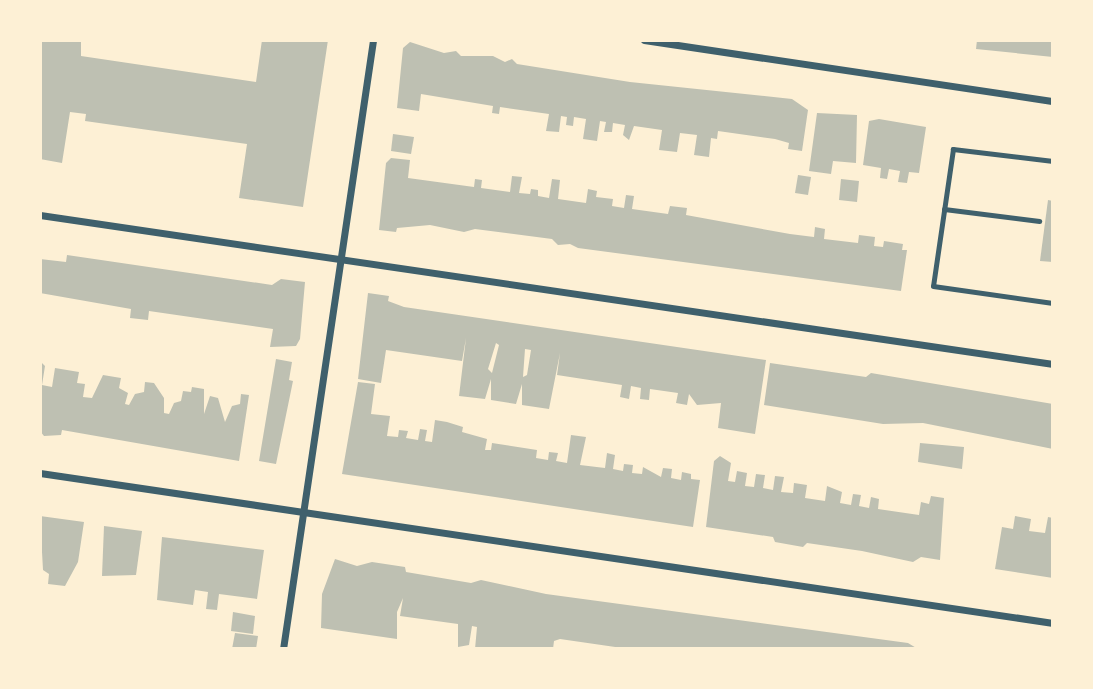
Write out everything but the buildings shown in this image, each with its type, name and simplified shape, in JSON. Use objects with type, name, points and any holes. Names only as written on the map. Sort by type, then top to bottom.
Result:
[{"type":"street","points":[[283,649],[373,40]]},
{"type":"street","points":[[644,40],[697,44],[1053,100]]},
{"type":"street","points":[[40,215],[1053,364]]},
{"type":"street","points":[[40,473],[1053,623]]},
{"type":"lane","points":[[1053,161],[953,149],[933,286],[1053,303]]},
{"type":"lane","points":[[944,209],[1039,221]]}]
